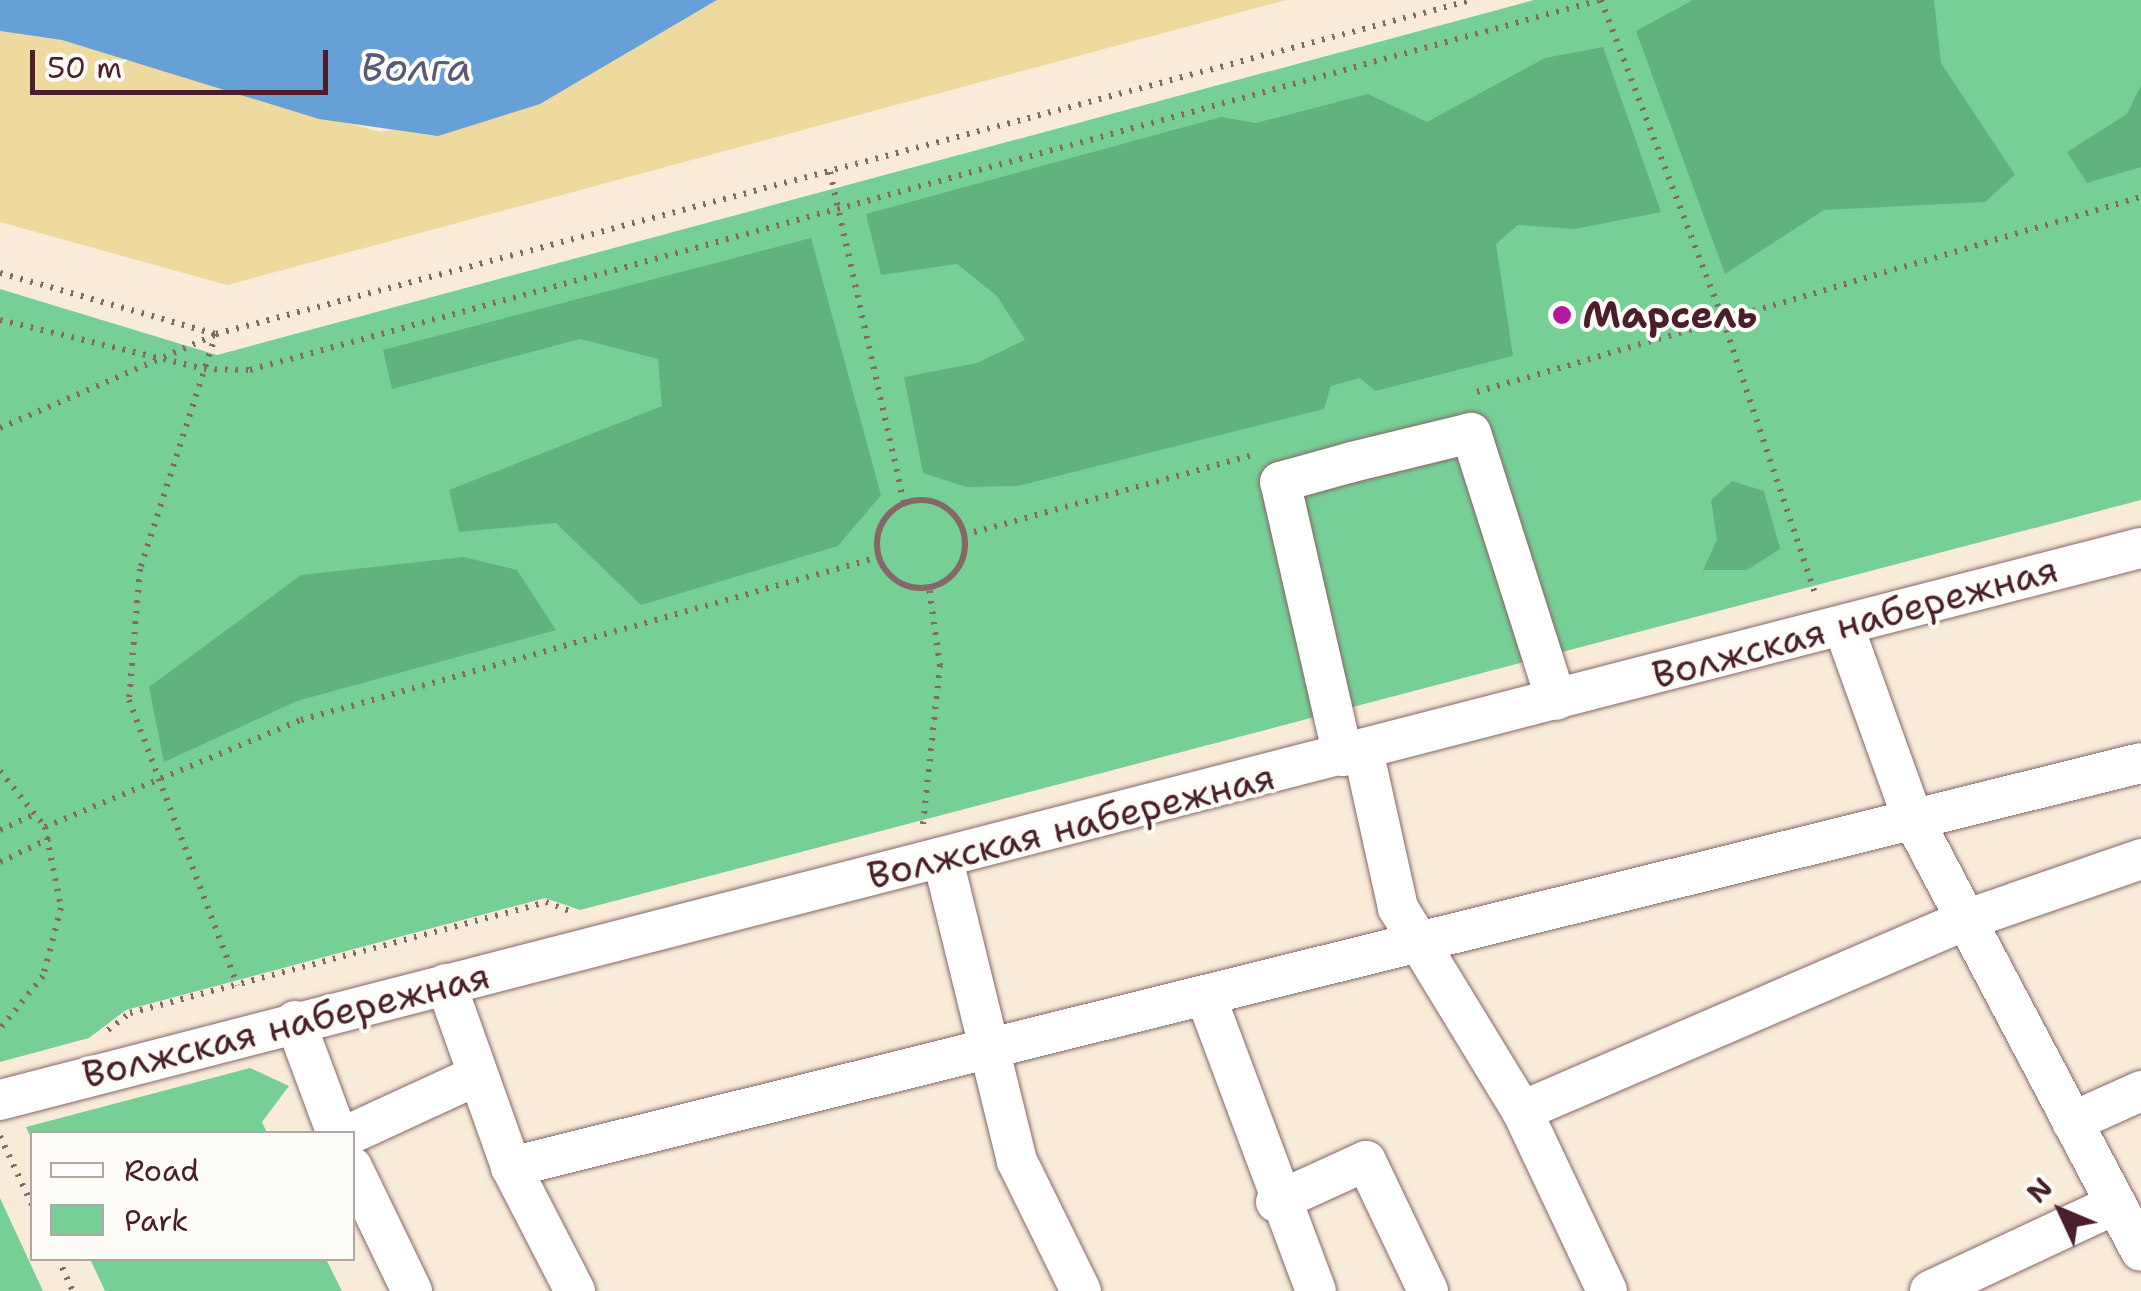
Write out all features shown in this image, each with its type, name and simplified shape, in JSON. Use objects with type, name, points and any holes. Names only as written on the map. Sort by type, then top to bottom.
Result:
[{"type":"street","points":[[1556,700],[1471,433],[1280,482],[1398,908],[1522,1111],[1607,1291]]},
{"type":"street","name":"Волжская набережная","points":[[0,1100],[446,984],[933,844],[1352,753],[2141,548]]},
{"type":"street","points":[[1843,624],[1912,820],[1970,918],[2141,1251]]},
{"type":"street","points":[[512,1167],[1420,945],[2141,763]]},
{"type":"street","points":[[933,844],[992,1050],[1017,1161],[1080,1291]]},
{"type":"street","points":[[1522,1111],[1970,918],[2141,859]]},
{"type":"street","points":[[446,984],[512,1167],[575,1291]]},
{"type":"street","points":[[1206,997],[1276,1202],[1316,1291]]},
{"type":"street","points":[[295,1021],[336,1131]]},
{"type":"street","points":[[355,1132],[476,1076]]},
{"type":"street","points":[[2072,1122],[2141,1091]]},
{"type":"street","points":[[1276,1202],[1366,1161],[1428,1291]]},
{"type":"street","points":[[355,1172],[412,1291]]},
{"type":"street","points":[[1930,1291],[2116,1204]]},
{"type":"path","points":[[0,428],[216,334],[1472,0]]},
{"type":"path","points":[[0,320],[204,369],[272,365],[836,204],[1601,0],[1722,320],[1815,595]]},
{"type":"path","points":[[830,172],[904,502]]},
{"type":"path","points":[[1537,375],[2141,197]]},
{"type":"path","points":[[0,272],[216,334]]},
{"type":"path","points":[[216,334],[162,483],[131,633],[129,700],[153,782],[238,985]]},
{"type":"path","points":[[904,502],[945,506],[963,529],[955,572],[929,588],[899,582],[879,557],[884,520],[904,502]]},
{"type":"path","points":[[44,826],[301,720],[879,557]]},
{"type":"path","points":[[929,588],[940,666],[933,844]]},
{"type":"path","points":[[0,770],[37,812],[50,838],[60,880],[58,936],[36,988],[0,1029]]},
{"type":"path","points":[[0,830],[37,812]]},
{"type":"path","points":[[0,862],[50,838]]},
{"type":"path","points":[[0,1135],[30,1201]]},
{"type":"path","points":[[59,1261],[73,1291]]},
{"type":"green space","points":[[1534,0],[2141,0],[2141,500],[580,910],[545,898],[126,1010],[89,1038],[0,1062],[0,289],[217,355]]},
{"type":"green space","points":[[1693,0],[1934,0],[1941,63],[2015,175],[1985,202],[1824,210],[1725,274],[1636,31]]},
{"type":"green space","points":[[1603,47],[1661,212],[1575,229],[1518,225],[1496,244],[1513,356],[1375,391],[1360,378],[1331,386],[1324,409],[1018,486],[966,487],[923,473],[904,377],[977,363],[1025,340],[997,296],[957,264],[881,275],[866,214],[1221,117],[1256,123],[1368,94],[1427,122],[1545,58]]},
{"type":"green space","points":[[2141,85],[2141,167],[2087,183],[2067,152],[2127,114]]},
{"type":"green space","points":[[811,238],[881,495],[838,546],[641,605],[556,523],[459,532],[449,490],[662,406],[658,359],[580,339],[392,389],[383,350]]},
{"type":"green space","points":[[1732,481],[1764,491],[1780,549],[1747,570],[1703,570],[1717,540],[1711,500]]},
{"type":"green space","points":[[464,557],[517,570],[556,630],[297,701],[164,762],[149,687],[301,575]]},
{"type":"green space","points":[[250,1068],[289,1086],[262,1122],[266,1131],[30,1131],[30,1136],[26,1127]]},
{"type":"green space","points":[[0,1198],[43,1291],[0,1291]]},
{"type":"green space","points":[[91,1261],[327,1261],[342,1291],[105,1291]]},
{"type":"sand","points":[[717,0],[1286,0],[227,285],[0,222],[0,31],[62,40],[380,132],[540,104]]},
{"type":"water","name":"Волга","points":[[0,0],[717,0],[540,104],[438,136],[319,119],[62,40],[0,31]]},
{"type":"place","name":"Марсель","points":[[1562,315]]}]
